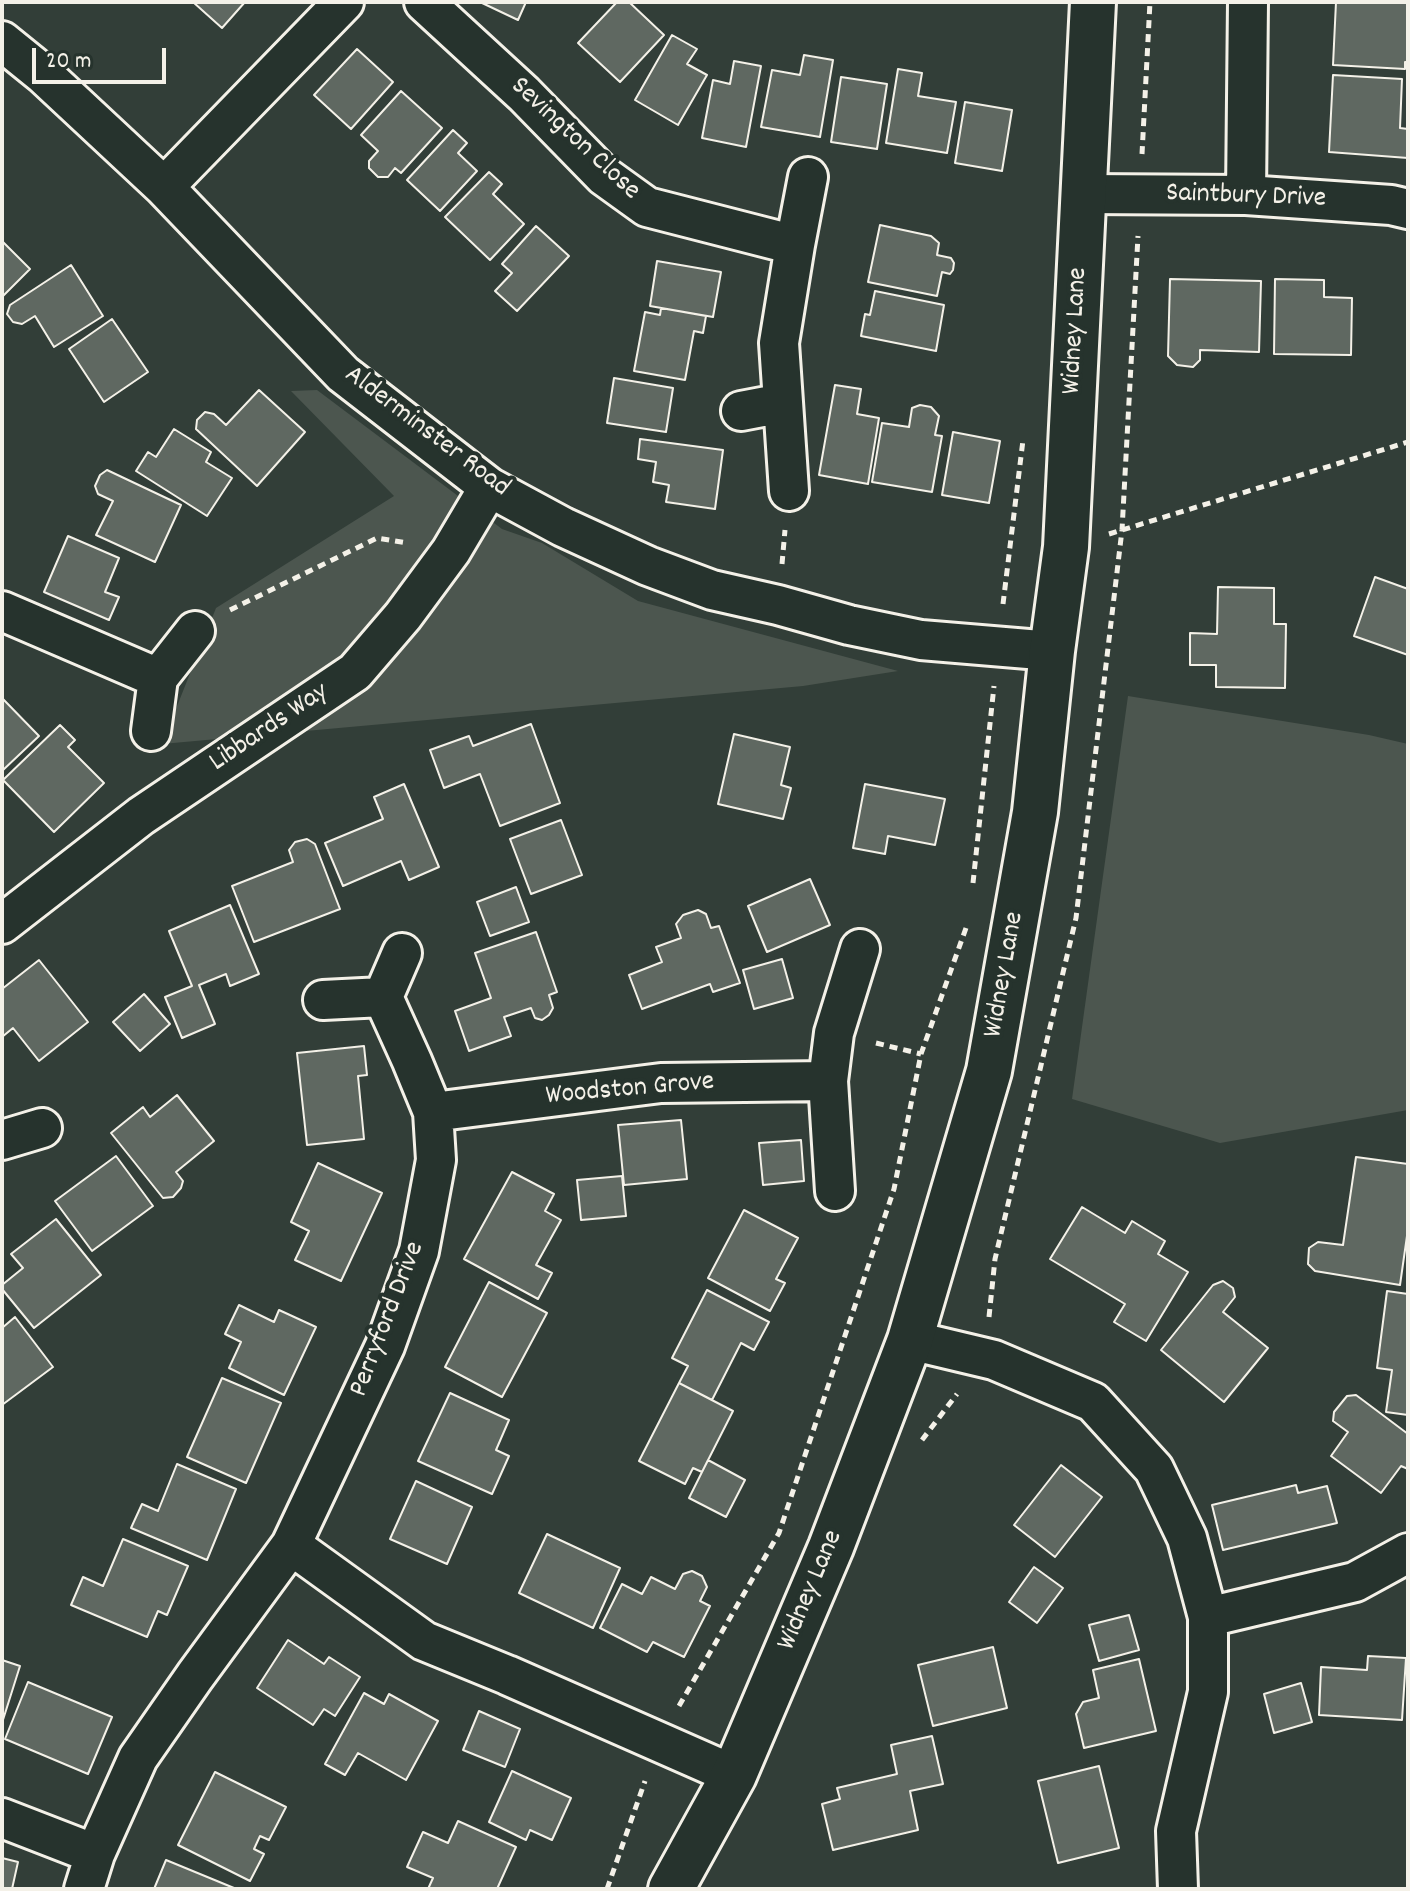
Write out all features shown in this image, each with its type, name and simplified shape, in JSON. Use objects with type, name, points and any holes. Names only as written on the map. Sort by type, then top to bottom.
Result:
[{"type":"street","points":[[164,187],[344,2]]},
{"type":"street","name":"Sevington Close","points":[[424,2],[524,94],[604,176],[647,207],[795,245]]},
{"type":"street","name":"Widney Lane","points":[[671,1889],[734,1775],[831,1547],[910,1340],[989,1071],[1035,812],[1066,547],[1093,2]]},
{"type":"street","points":[[1246,195],[1248,2]]},
{"type":"street","name":"Alderminster Road","points":[[2,41],[44,75],[164,187],[343,374],[489,487],[563,527],[648,566],[712,590],[921,640],[1052,651]]},
{"type":"street","points":[[789,491],[779,343],[808,177]]},
{"type":"street","name":"Saintbury Drive","points":[[1084,194],[1246,195],[1391,205],[1408,209]]},
{"type":"street","points":[[741,411],[783,403]]},
{"type":"street","name":"Libbards Way","points":[[2,924],[141,816],[355,672],[403,616],[451,551],[489,487]]},
{"type":"street","points":[[2,611],[158,678]]},
{"type":"street","points":[[151,731],[158,678],[195,631]]},
{"type":"street","points":[[835,1191],[828,1081],[834,1033],[860,949]]},
{"type":"street","points":[[323,1000],[383,997],[402,953]]},
{"type":"street","name":"Perryford Drive","points":[[90,1871],[138,1758],[291,1545],[385,1346],[419,1251],[436,1160],[433,1112],[383,997]]},
{"type":"street","name":"Woodston Grove","points":[[433,1112],[661,1083],[828,1081]]},
{"type":"street","points":[[2,1140],[42,1128]]},
{"type":"street","points":[[910,1340],[994,1360],[1093,1402],[1154,1469],[1187,1538],[1208,1617],[1208,1692],[1176,1831],[1178,1889]]},
{"type":"street","points":[[291,1545],[424,1641],[734,1775]]},
{"type":"street","points":[[1208,1617],[1355,1582],[1408,1553]]},
{"type":"street","points":[[2,1818],[90,1871]]},
{"type":"path","points":[[973,885],[1024,427]]},
{"type":"path","points":[[1066,547],[1408,442]]},
{"type":"path","points":[[778,605],[789,491]]},
{"type":"path","points":[[195,631],[212,618],[377,538],[451,551]]},
{"type":"path","points":[[607,1889],[659,1742],[779,1533],[894,1189],[921,1054],[970,916]]},
{"type":"shaded area","points":[[317,390],[502,529],[542,543],[638,601],[898,671],[803,686],[162,744],[216,608],[394,496],[291,391]]},
{"type":"shaded area","points":[[1128,696],[1408,744],[1408,1110],[1220,1143],[1072,1099]]},
{"type":"building","points":[[193,2],[245,2],[222,28]]},
{"type":"building","points":[[480,2],[526,2],[518,20]]},
{"type":"building","points":[[617,2],[629,2],[664,35],[620,82],[578,43]]},
{"type":"building","points":[[1336,2],[1408,2],[1408,62],[1405,62],[1405,69],[1333,65]]},
{"type":"building","points":[[672,35],[697,49],[687,64],[707,75],[678,125],[635,100]]},
{"type":"building","points":[[357,49],[393,82],[351,129],[314,95]]},
{"type":"building","points":[[804,55],[833,60],[820,137],[761,127],[772,70],[800,75]]},
{"type":"building","points":[[734,61],[761,66],[746,147],[702,138],[713,80],[730,84]]},
{"type":"building","points":[[898,69],[922,73],[918,96],[956,102],[947,153],[886,143]]},
{"type":"building","points":[[1333,75],[1402,79],[1400,128],[1408,129],[1408,158],[1329,152]]},
{"type":"building","points":[[841,77],[887,84],[877,149],[831,142]]},
{"type":"building","points":[[401,91],[442,128],[401,173],[395,168],[388,177],[378,177],[369,168],[369,161],[378,151],[361,135]]},
{"type":"building","points":[[965,102],[1012,110],[1002,171],[955,163]]},
{"type":"building","points":[[453,130],[467,143],[458,153],[477,171],[440,211],[407,180]]},
{"type":"building","points":[[489,172],[502,184],[493,194],[524,224],[490,260],[445,217]]},
{"type":"building","points":[[880,225],[931,236],[939,243],[937,255],[951,258],[954,263],[950,274],[942,272],[937,296],[868,282]]},
{"type":"building","points":[[536,226],[569,256],[517,311],[495,291],[512,273],[502,264]]},
{"type":"building","points":[[2,241],[30,269],[2,297]]},
{"type":"building","points":[[657,261],[721,272],[713,317],[650,306]]},
{"type":"building","points":[[71,265],[103,316],[54,347],[35,316],[22,324],[13,322],[7,314],[10,305]]},
{"type":"building","points":[[1170,279],[1261,281],[1259,352],[1200,350],[1200,360],[1193,367],[1177,365],[1168,356]]},
{"type":"building","points":[[1275,279],[1324,280],[1324,297],[1352,298],[1351,355],[1274,354]]},
{"type":"building","points":[[875,291],[944,305],[936,351],[861,336],[865,314],[870,315]]},
{"type":"building","points":[[661,308],[706,316],[703,333],[694,331],[685,380],[634,371],[645,312],[660,315]]},
{"type":"building","points":[[112,319],[148,372],[104,402],[69,349]]},
{"type":"building","points":[[614,378],[673,388],[666,432],[607,423]]},
{"type":"building","points":[[835,385],[861,389],[857,414],[879,418],[868,484],[819,475]]},
{"type":"building","points":[[259,390],[305,432],[257,486],[196,429],[197,420],[205,412],[214,414],[226,425]]},
{"type":"building","points":[[920,405],[931,407],[939,416],[935,435],[942,436],[932,492],[872,482],[882,423],[909,427],[912,408]]},
{"type":"building","points":[[174,429],[211,452],[206,462],[232,478],[207,516],[136,471],[148,452],[156,457]]},
{"type":"building","points":[[953,432],[1000,441],[989,503],[942,495]]},
{"type":"building","points":[[640,439],[723,450],[715,509],[666,502],[669,485],[653,482],[656,462],[638,459]]},
{"type":"building","points":[[107,470],[181,505],[155,562],[96,535],[113,501],[98,494],[95,486],[100,475]]},
{"type":"building","points":[[68,536],[119,558],[105,592],[119,597],[109,620],[44,592]]},
{"type":"building","points":[[1375,577],[1408,589],[1408,655],[1354,636]]},
{"type":"building","points":[[1218,587],[1274,588],[1274,624],[1286,624],[1285,688],[1216,687],[1216,665],[1190,665],[1190,633],[1217,634]]},
{"type":"building","points":[[2,698],[39,736],[2,771]]},
{"type":"building","points":[[531,724],[560,803],[500,826],[480,774],[444,788],[430,750],[469,736],[473,746]]},
{"type":"building","points":[[60,725],[75,740],[68,747],[104,783],[54,832],[3,780]]},
{"type":"building","points":[[734,734],[790,747],[781,785],[791,788],[783,819],[718,804]]},
{"type":"building","points":[[404,784],[439,867],[409,880],[401,861],[343,886],[325,843],[383,819],[374,797]]},
{"type":"building","points":[[865,784],[945,799],[935,845],[888,836],[885,854],[853,848]]},
{"type":"building","points":[[561,820],[582,875],[531,894],[510,839]]},
{"type":"building","points":[[307,839],[315,844],[340,909],[254,942],[232,886],[293,862],[289,850],[295,842]]},
{"type":"building","points":[[810,879],[830,925],[767,952],[748,906]]},
{"type":"building","points":[[516,887],[529,922],[490,936],[477,902]]},
{"type":"building","points":[[230,905],[259,974],[230,986],[226,974],[199,985],[215,1024],[182,1038],[165,997],[192,986],[169,931]]},
{"type":"building","points":[[698,910],[706,914],[711,928],[719,926],[740,983],[713,992],[710,984],[642,1009],[629,975],[662,962],[656,947],[681,938],[676,924],[683,915]]},
{"type":"building","points":[[536,932],[557,992],[549,995],[553,1008],[542,1020],[535,1018],[531,1008],[504,1017],[511,1036],[469,1051],[455,1011],[491,998],[475,953]]},
{"type":"building","points":[[782,959],[793,998],[754,1009],[743,970]]},
{"type":"building","points":[[39,960],[88,1022],[39,1061],[13,1028],[2,1037],[2,989]]},
{"type":"building","points":[[144,994],[170,1024],[140,1051],[113,1022]]},
{"type":"building","points":[[364,1046],[367,1075],[358,1076],[364,1139],[307,1145],[297,1053]]},
{"type":"building","points":[[177,1095],[214,1141],[176,1172],[183,1181],[181,1188],[173,1197],[163,1198],[111,1133],[143,1107],[150,1117]]},
{"type":"building","points":[[681,1120],[687,1179],[624,1185],[618,1125]]},
{"type":"building","points":[[801,1140],[804,1181],[763,1185],[759,1143]]},
{"type":"building","points":[[116,1156],[153,1206],[92,1251],[55,1201]]},
{"type":"building","points":[[1356,1157],[1408,1164],[1408,1229],[1400,1285],[1315,1271],[1308,1264],[1309,1248],[1318,1242],[1343,1245]]},
{"type":"building","points":[[318,1163],[382,1193],[341,1281],[295,1260],[309,1231],[291,1222]]},
{"type":"building","points":[[512,1172],[554,1194],[545,1211],[561,1220],[536,1265],[552,1273],[538,1299],[464,1259]]},
{"type":"building","points":[[622,1176],[626,1216],[581,1220],[577,1180]]},
{"type":"building","points":[[1082,1207],[1125,1233],[1132,1221],[1165,1241],[1158,1254],[1188,1272],[1146,1341],[1114,1322],[1125,1304],[1050,1259]]},
{"type":"building","points":[[744,1210],[798,1238],[776,1279],[785,1283],[770,1311],[708,1278]]},
{"type":"building","points":[[56,1219],[101,1275],[34,1328],[2,1285],[23,1268],[11,1254]]},
{"type":"building","points":[[1223,1281],[1233,1288],[1235,1297],[1223,1312],[1268,1348],[1224,1402],[1161,1350],[1213,1285]]},
{"type":"building","points":[[489,1282],[547,1313],[502,1397],[445,1367]]},
{"type":"building","points":[[707,1290],[769,1322],[754,1350],[741,1343],[712,1400],[679,1383],[688,1366],[672,1358]]},
{"type":"building","points":[[1387,1291],[1408,1294],[1408,1415],[1386,1412],[1392,1370],[1377,1368]]},
{"type":"building","points":[[239,1305],[274,1322],[279,1310],[316,1327],[284,1395],[229,1368],[241,1342],[225,1334]]},
{"type":"building","points":[[15,1317],[53,1367],[2,1405],[2,1328]]},
{"type":"building","points":[[222,1378],[281,1403],[246,1483],[187,1457]]},
{"type":"building","points":[[679,1383],[733,1411],[702,1472],[693,1468],[685,1484],[639,1461]]},
{"type":"building","points":[[450,1393],[509,1420],[496,1450],[509,1456],[492,1494],[418,1461]]},
{"type":"building","points":[[1356,1395],[1408,1434],[1408,1469],[1401,1466],[1381,1493],[1331,1456],[1348,1432],[1333,1421],[1334,1412],[1347,1396]]},
{"type":"building","points":[[708,1460],[745,1480],[726,1517],[689,1498]]},
{"type":"building","points":[[177,1464],[236,1489],[207,1560],[131,1528],[142,1504],[158,1511]]},
{"type":"building","points":[[1061,1465],[1102,1497],[1055,1557],[1014,1525]]},
{"type":"building","points":[[416,1481],[472,1507],[447,1564],[390,1539]]},
{"type":"building","points":[[1296,1485],[1298,1493],[1327,1486],[1337,1523],[1223,1550],[1212,1505]]},
{"type":"building","points":[[547,1534],[620,1568],[593,1628],[519,1593]]},
{"type":"building","points":[[123,1539],[188,1566],[167,1615],[158,1611],[147,1637],[71,1605],[83,1577],[103,1586]]},
{"type":"building","points":[[1034,1567],[1063,1588],[1037,1623],[1009,1602]]},
{"type":"building","points":[[692,1571],[702,1576],[707,1587],[700,1601],[710,1606],[684,1657],[653,1642],[647,1652],[600,1628],[622,1584],[642,1594],[651,1577],[675,1589],[683,1574]]},
{"type":"building","points":[[1129,1615],[1139,1650],[1099,1661],[1089,1625]]},
{"type":"building","points":[[288,1640],[324,1664],[329,1657],[360,1677],[335,1716],[324,1709],[313,1725],[257,1688]]},
{"type":"building","points":[[993,1647],[1007,1708],[933,1726],[918,1665]]},
{"type":"building","points":[[1368,1656],[1406,1658],[1402,1720],[1319,1715],[1321,1667],[1367,1670]]},
{"type":"building","points":[[1139,1659],[1156,1731],[1084,1748],[1076,1714],[1083,1702],[1099,1698],[1093,1670]]},
{"type":"building","points":[[2,1660],[20,1666],[2,1723]]},
{"type":"building","points":[[28,1682],[112,1717],[88,1774],[5,1739]]},
{"type":"building","points":[[1301,1683],[1312,1722],[1274,1733],[1264,1694]]},
{"type":"building","points":[[364,1693],[384,1704],[389,1694],[438,1721],[406,1780],[358,1753],[345,1775],[325,1764]]},
{"type":"building","points":[[479,1711],[520,1729],[505,1767],[463,1750]]},
{"type":"building","points":[[932,1736],[943,1784],[910,1791],[918,1830],[833,1850],[822,1804],[840,1799],[837,1788],[897,1774],[891,1745]]},
{"type":"building","points":[[1099,1766],[1119,1848],[1058,1863],[1038,1781]]},
{"type":"building","points":[[512,1771],[571,1798],[552,1840],[530,1830],[526,1840],[489,1822]]},
{"type":"building","points":[[215,1772],[286,1807],[269,1840],[260,1836],[254,1849],[264,1854],[250,1881],[178,1845]]},
{"type":"building","points":[[458,1821],[516,1847],[497,1889],[428,1889],[433,1878],[407,1867],[423,1832],[448,1843]]},
{"type":"building","points":[[2,1858],[18,1862],[12,1889],[2,1889]]},
{"type":"building","points":[[166,1860],[234,1888],[154,1889]]}]
